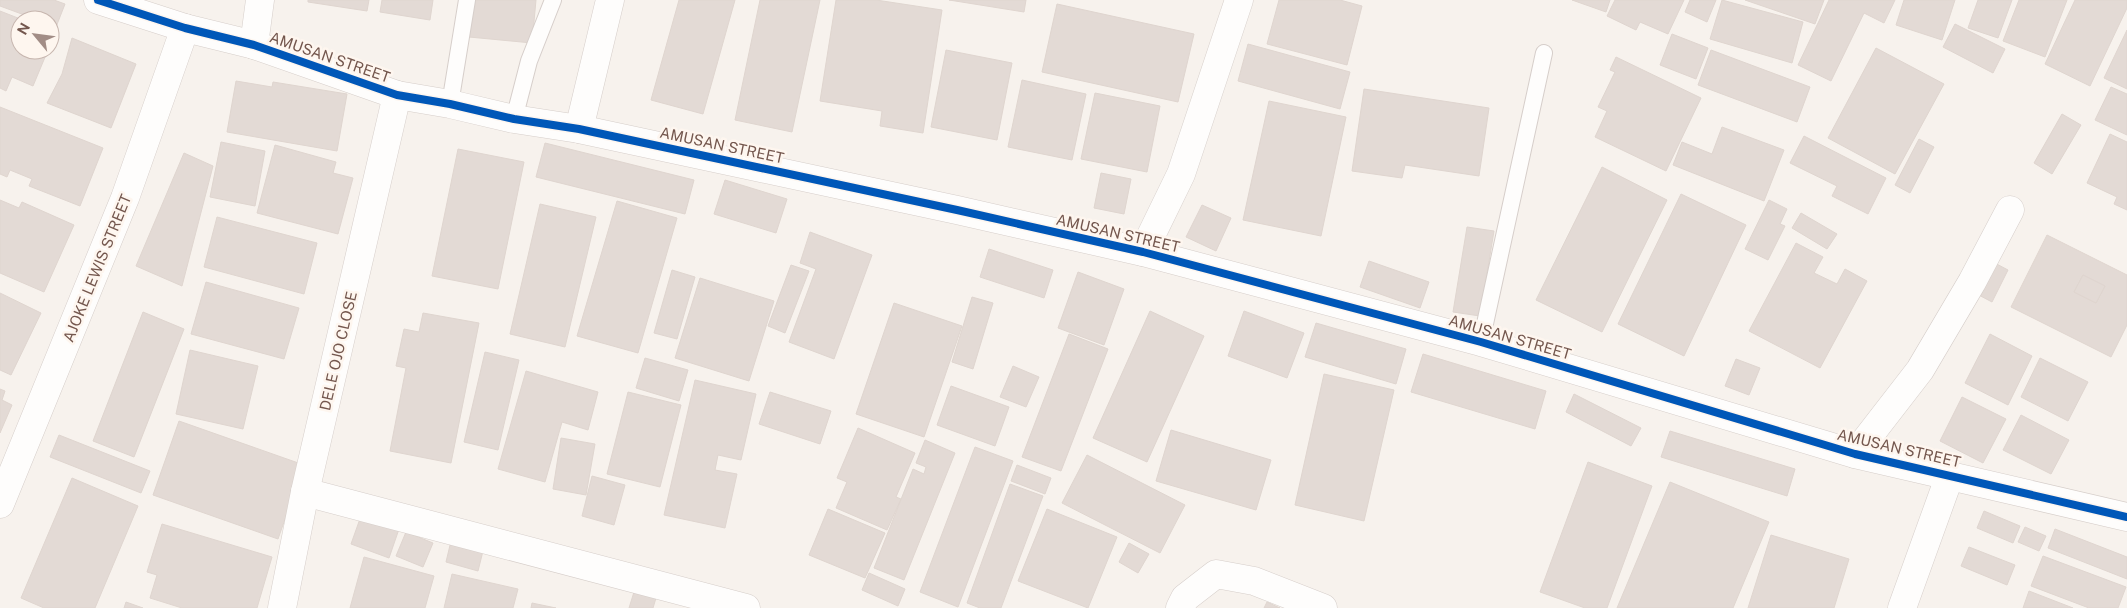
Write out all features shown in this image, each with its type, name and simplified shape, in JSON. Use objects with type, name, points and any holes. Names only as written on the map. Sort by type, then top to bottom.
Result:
[{"type":"street","name":"AMUSAN STREET","points":[[98,0],[185,28],[254,46],[398,95],[450,104],[514,119],[579,129],[1143,252],[1481,342],[1855,454],[2127,517]]},
{"type":"street","points":[[254,46],[260,0]]},
{"type":"street","points":[[579,129],[610,0]]},
{"type":"street","points":[[1143,252],[1181,174],[1239,0]]},
{"type":"street","name":"AJOKE LEWIS STREET","points":[[0,504],[126,198],[185,28]]},
{"type":"street","name":"DELE OJO CLOSE","points":[[282,608],[305,492],[398,95]]},
{"type":"street","points":[[1855,454],[1920,370],[1972,282],[2010,210]]},
{"type":"street","points":[[1902,608],[1950,475]]},
{"type":"street","points":[[305,492],[746,608]]},
{"type":"street","points":[[1180,608],[1185,598],[1216,574],[1254,581],[1323,608]]},
{"type":"lane","points":[[450,104],[468,0]]},
{"type":"lane","points":[[514,119],[529,61],[554,0]]},
{"type":"lane","points":[[1481,342],[1544,53]]},
{"type":"building","points":[[0,0],[54,0],[65,4],[60,17],[60,10],[11,10],[0,6]]},
{"type":"building","points":[[308,0],[369,0],[367,11],[308,2]]},
{"type":"building","points":[[382,0],[433,0],[430,20],[380,12]]},
{"type":"building","points":[[473,0],[536,0],[532,43],[469,37]]},
{"type":"building","points":[[679,0],[735,0],[703,114],[651,100]]},
{"type":"building","points":[[760,0],[820,0],[792,132],[735,120]]},
{"type":"building","points":[[836,0],[876,0],[942,10],[923,133],[880,126],[882,111],[820,101]]},
{"type":"building","points":[[949,0],[1026,0],[1024,12]]},
{"type":"building","points":[[1279,0],[1340,0],[1362,6],[1347,65],[1267,44]]},
{"type":"building","points":[[1572,0],[1610,0],[1606,12]]},
{"type":"building","points":[[1615,0],[1684,0],[1668,34],[1640,22],[1636,30],[1607,16]]},
{"type":"building","points":[[1690,0],[1716,0],[1707,22],[1685,12]]},
{"type":"building","points":[[1722,0],[1803,22],[1792,63],[1710,39]]},
{"type":"building","points":[[1745,0],[1824,0],[1815,24]]},
{"type":"building","points":[[1829,0],[1895,0],[1884,23],[1864,13],[1831,81],[1798,65]]},
{"type":"building","points":[[1904,0],[1955,0],[1942,40],[1896,25]]},
{"type":"building","points":[[1978,0],[2012,0],[1998,38],[1968,28]]},
{"type":"building","points":[[2019,0],[2067,0],[2045,57],[2003,41]]},
{"type":"building","points":[[2075,0],[2127,0],[2127,8],[2090,86],[2045,64]]},
{"type":"building","points":[[1057,4],[1194,34],[1178,102],[1042,72]]},
{"type":"building","points":[[0,11],[10,15],[10,60],[44,60],[33,86],[12,77],[6,91],[0,88]]},
{"type":"building","points":[[1955,24],[2005,49],[1993,73],[1943,47]]},
{"type":"building","points":[[2127,30],[2127,89],[2104,78]]},
{"type":"building","points":[[1672,34],[1708,48],[1696,79],[1660,65]]},
{"type":"building","points":[[72,38],[136,64],[111,128],[47,103],[62,74]]},
{"type":"building","points":[[1248,44],[1350,72],[1340,109],[1238,81]]},
{"type":"building","points":[[1876,48],[1944,84],[1895,174],[1828,138]]},
{"type":"building","points":[[946,50],[1012,63],[997,140],[931,127]]},
{"type":"building","points":[[1711,50],[1810,87],[1797,122],[1698,85]]},
{"type":"building","points":[[1616,57],[1701,98],[1666,171],[1595,137],[1607,111],[1598,107],[1615,72],[1610,70]]},
{"type":"building","points":[[1022,80],[1086,94],[1072,160],[1008,147]]},
{"type":"building","points":[[236,81],[272,87],[273,82],[347,94],[337,151],[227,132]]},
{"type":"building","points":[[2111,87],[2127,94],[2127,135],[2095,120]]},
{"type":"building","points":[[1364,89],[1489,108],[1479,176],[1405,165],[1402,178],[1352,171]]},
{"type":"building","points":[[1095,93],[1160,106],[1147,172],[1081,159]]},
{"type":"building","points":[[1269,101],[1346,117],[1321,236],[1243,220]]},
{"type":"building","points":[[0,107],[103,148],[80,206],[29,186],[32,179],[10,170],[7,177],[0,174]]},
{"type":"building","points":[[2062,114],[2081,125],[2052,174],[2034,163]]},
{"type":"building","points":[[1722,127],[1784,150],[1764,201],[1673,165],[1682,142],[1712,154]]},
{"type":"building","points":[[2110,134],[2127,142],[2127,210],[2114,204],[2117,197],[2087,183]]},
{"type":"building","points":[[1804,136],[1886,178],[1868,214],[1832,196],[1837,186],[1790,163]]},
{"type":"building","points":[[1919,139],[1934,147],[1910,193],[1895,185]]},
{"type":"building","points":[[221,142],[265,151],[255,206],[210,197]]},
{"type":"building","points":[[545,143],[694,180],[685,214],[536,177]]},
{"type":"building","points":[[275,145],[336,162],[333,173],[353,178],[338,234],[257,213]]},
{"type":"building","points":[[458,149],[524,162],[498,289],[432,276]]},
{"type":"building","points":[[184,153],[213,166],[182,286],[136,266]]},
{"type":"building","points":[[1602,167],[1667,200],[1602,332],[1536,300]]},
{"type":"building","points":[[1101,173],[1131,179],[1124,214],[1094,208]]},
{"type":"building","points":[[725,180],[787,199],[776,233],[714,214]]},
{"type":"building","points":[[1681,194],[1746,225],[1684,356],[1618,324]]},
{"type":"building","points":[[0,200],[19,208],[22,202],[74,225],[44,292],[0,273]]},
{"type":"building","points":[[1769,200],[1787,209],[1780,224],[1785,226],[1768,260],[1745,249]]},
{"type":"building","points":[[617,201],[677,218],[638,353],[577,336]]},
{"type":"building","points":[[540,204],[596,217],[565,347],[510,334]]},
{"type":"building","points":[[1202,205],[1231,218],[1216,251],[1186,237]]},
{"type":"building","points":[[1801,213],[1837,234],[1827,249],[1792,228]]},
{"type":"building","points":[[217,217],[317,243],[304,294],[204,267]]},
{"type":"building","points":[[1467,227],[1494,231],[1480,316],[1453,312]]},
{"type":"building","points":[[810,232],[872,255],[834,359],[789,342],[816,269],[800,263]]},
{"type":"building","points":[[2047,235],[2127,275],[2127,325],[2111,357],[2011,307]],"holes":[[[2083,275],[2105,286],[2096,303],[2074,292]]]},
{"type":"building","points":[[1796,243],[1823,257],[1814,273],[1837,284],[1845,269],[1867,281],[1820,368],[1749,331]]},
{"type":"building","points":[[989,249],[1053,270],[1044,298],[980,277]]},
{"type":"building","points":[[1369,261],[1429,282],[1420,308],[1360,287]]},
{"type":"building","points":[[1991,261],[2008,270],[1992,302],[1975,293]]},
{"type":"building","points":[[791,265],[809,271],[785,333],[768,326]]},
{"type":"building","points":[[672,270],[695,277],[677,339],[654,333]]},
{"type":"building","points":[[1078,272],[1124,289],[1104,345],[1058,328]]},
{"type":"building","points":[[2083,275],[2105,286],[2096,303],[2074,292]]},
{"type":"building","points":[[700,278],[774,301],[749,381],[675,358]]},
{"type":"building","points":[[206,282],[299,308],[284,359],[191,334]]},
{"type":"building","points":[[0,293],[41,313],[11,375],[0,370]]},
{"type":"building","points":[[972,297],[993,303],[973,369],[952,362]]},
{"type":"building","points":[[894,303],[962,326],[924,437],[856,414]]},
{"type":"building","points":[[1150,311],[1204,336],[1147,462],[1093,438]]},
{"type":"building","points":[[1244,311],[1304,333],[1287,378],[1228,356]]},
{"type":"building","points":[[143,312],[184,329],[134,457],[93,441]]},
{"type":"building","points":[[423,313],[479,323],[451,463],[390,451],[406,368],[396,366],[404,329],[419,332]]},
{"type":"building","points":[[1316,323],[1406,349],[1396,384],[1305,357]]},
{"type":"building","points":[[1069,334],[1108,349],[1061,471],[1022,457]]},
{"type":"building","points":[[1990,334],[2032,356],[2008,405],[1965,383]]},
{"type":"building","points":[[190,350],[258,366],[243,429],[176,414]]},
{"type":"building","points":[[485,352],[519,360],[498,450],[464,442]]},
{"type":"building","points":[[1423,354],[1546,391],[1535,429],[1411,392]]},
{"type":"building","points":[[645,358],[688,370],[679,401],[636,388]]},
{"type":"building","points":[[2040,358],[2088,382],[2068,421],[2021,397]]},
{"type":"building","points":[[1736,359],[1760,368],[1749,395],[1725,386]]},
{"type":"building","points":[[1013,366],[1039,377],[1026,407],[1000,397]]},
{"type":"building","points":[[526,371],[598,392],[588,430],[562,422],[545,482],[498,469]]},
{"type":"building","points":[[1324,374],[1394,390],[1364,521],[1295,505]]},
{"type":"building","points":[[695,380],[756,394],[741,460],[718,455],[715,470],[737,474],[725,528],[664,515]]},
{"type":"building","points":[[951,386],[1009,407],[995,446],[937,425]]},
{"type":"building","points":[[0,389],[5,391],[2,400],[12,405],[0,433]]},
{"type":"building","points":[[628,392],[681,405],[660,487],[607,474]]},
{"type":"building","points":[[770,392],[831,411],[820,444],[759,424]]},
{"type":"building","points":[[1574,394],[1641,428],[1631,446],[1566,412]]},
{"type":"building","points":[[1962,397],[2006,419],[1983,463],[1940,441]]},
{"type":"building","points":[[2021,415],[2069,440],[2051,474],[2003,450]]},
{"type":"building","points":[[179,421],[304,465],[278,539],[153,495]]},
{"type":"building","points":[[858,428],[915,453],[896,497],[901,499],[887,530],[836,508],[847,482],[837,478]]},
{"type":"building","points":[[1171,430],[1271,460],[1256,510],[1156,481]]},
{"type":"building","points":[[1670,431],[1795,469],[1787,496],[1661,457]]},
{"type":"building","points":[[59,435],[150,471],[141,493],[50,457]]},
{"type":"building","points":[[561,438],[595,444],[586,495],[553,489]]},
{"type":"building","points":[[925,440],[955,453],[904,580],[874,568],[913,469],[924,474],[926,467],[916,463]]},
{"type":"building","points":[[975,447],[1013,461],[958,607],[920,592]]},
{"type":"building","points":[[1087,455],[1185,505],[1160,553],[1062,503]]},
{"type":"building","points":[[1588,462],[1652,486],[1607,608],[1585,608],[1540,592]]},
{"type":"building","points":[[1017,465],[1051,478],[1045,494],[1011,481]]},
{"type":"building","points":[[592,476],[625,485],[614,525],[582,516]]},
{"type":"building","points":[[72,478],[138,506],[95,608],[44,608],[21,598]]},
{"type":"building","points":[[1670,482],[1769,522],[1733,608],[1617,608]]},
{"type":"building","points":[[1010,484],[1043,496],[1001,608],[980,608],[967,603]]},
{"type":"building","points":[[828,509],[885,533],[865,578],[809,555]]},
{"type":"building","points":[[1047,509],[1117,537],[1088,608],[1018,581]]},
{"type":"building","points":[[1984,511],[2020,526],[2013,543],[1977,528]]},
{"type":"building","points":[[361,516],[399,529],[389,558],[351,544]]},
{"type":"building","points":[[162,524],[272,557],[257,608],[182,608],[150,598],[157,575],[147,572]]},
{"type":"building","points":[[2025,527],[2046,536],[2039,551],[2018,542]]},
{"type":"building","points":[[2055,529],[2127,557],[2127,579],[2048,548]]},
{"type":"building","points":[[406,532],[433,543],[423,567],[396,556]]},
{"type":"building","points":[[1771,535],[1849,559],[1834,608],[1748,608]]},
{"type":"building","points":[[451,541],[483,551],[478,571],[446,562]]},
{"type":"building","points":[[1129,543],[1149,554],[1138,573],[1119,562]]},
{"type":"building","points":[[1969,547],[2015,565],[2007,585],[1961,566]]},
{"type":"building","points":[[2043,556],[2126,587],[2118,608],[2089,608],[2031,586]]},
{"type":"building","points":[[364,557],[434,576],[425,608],[350,608]]},
{"type":"building","points":[[869,573],[905,589],[898,606],[862,590]]},
{"type":"building","points":[[452,574],[518,589],[513,608],[444,608]]},
{"type":"building","points":[[2029,591],[2073,608],[2023,608]]},
{"type":"building","points":[[634,592],[656,598],[653,608],[629,608]]},
{"type":"building","points":[[126,602],[143,608],[124,608]]},
{"type":"building","points":[[1267,602],[1280,608],[1264,608]]},
{"type":"building","points":[[532,603],[556,608],[531,608]]},
{"type":"cycle path","points":[[98,0],[185,28],[254,45],[397,95],[450,104],[514,119],[579,129],[1143,252],[1481,342],[1855,454],[2127,517]]}]
